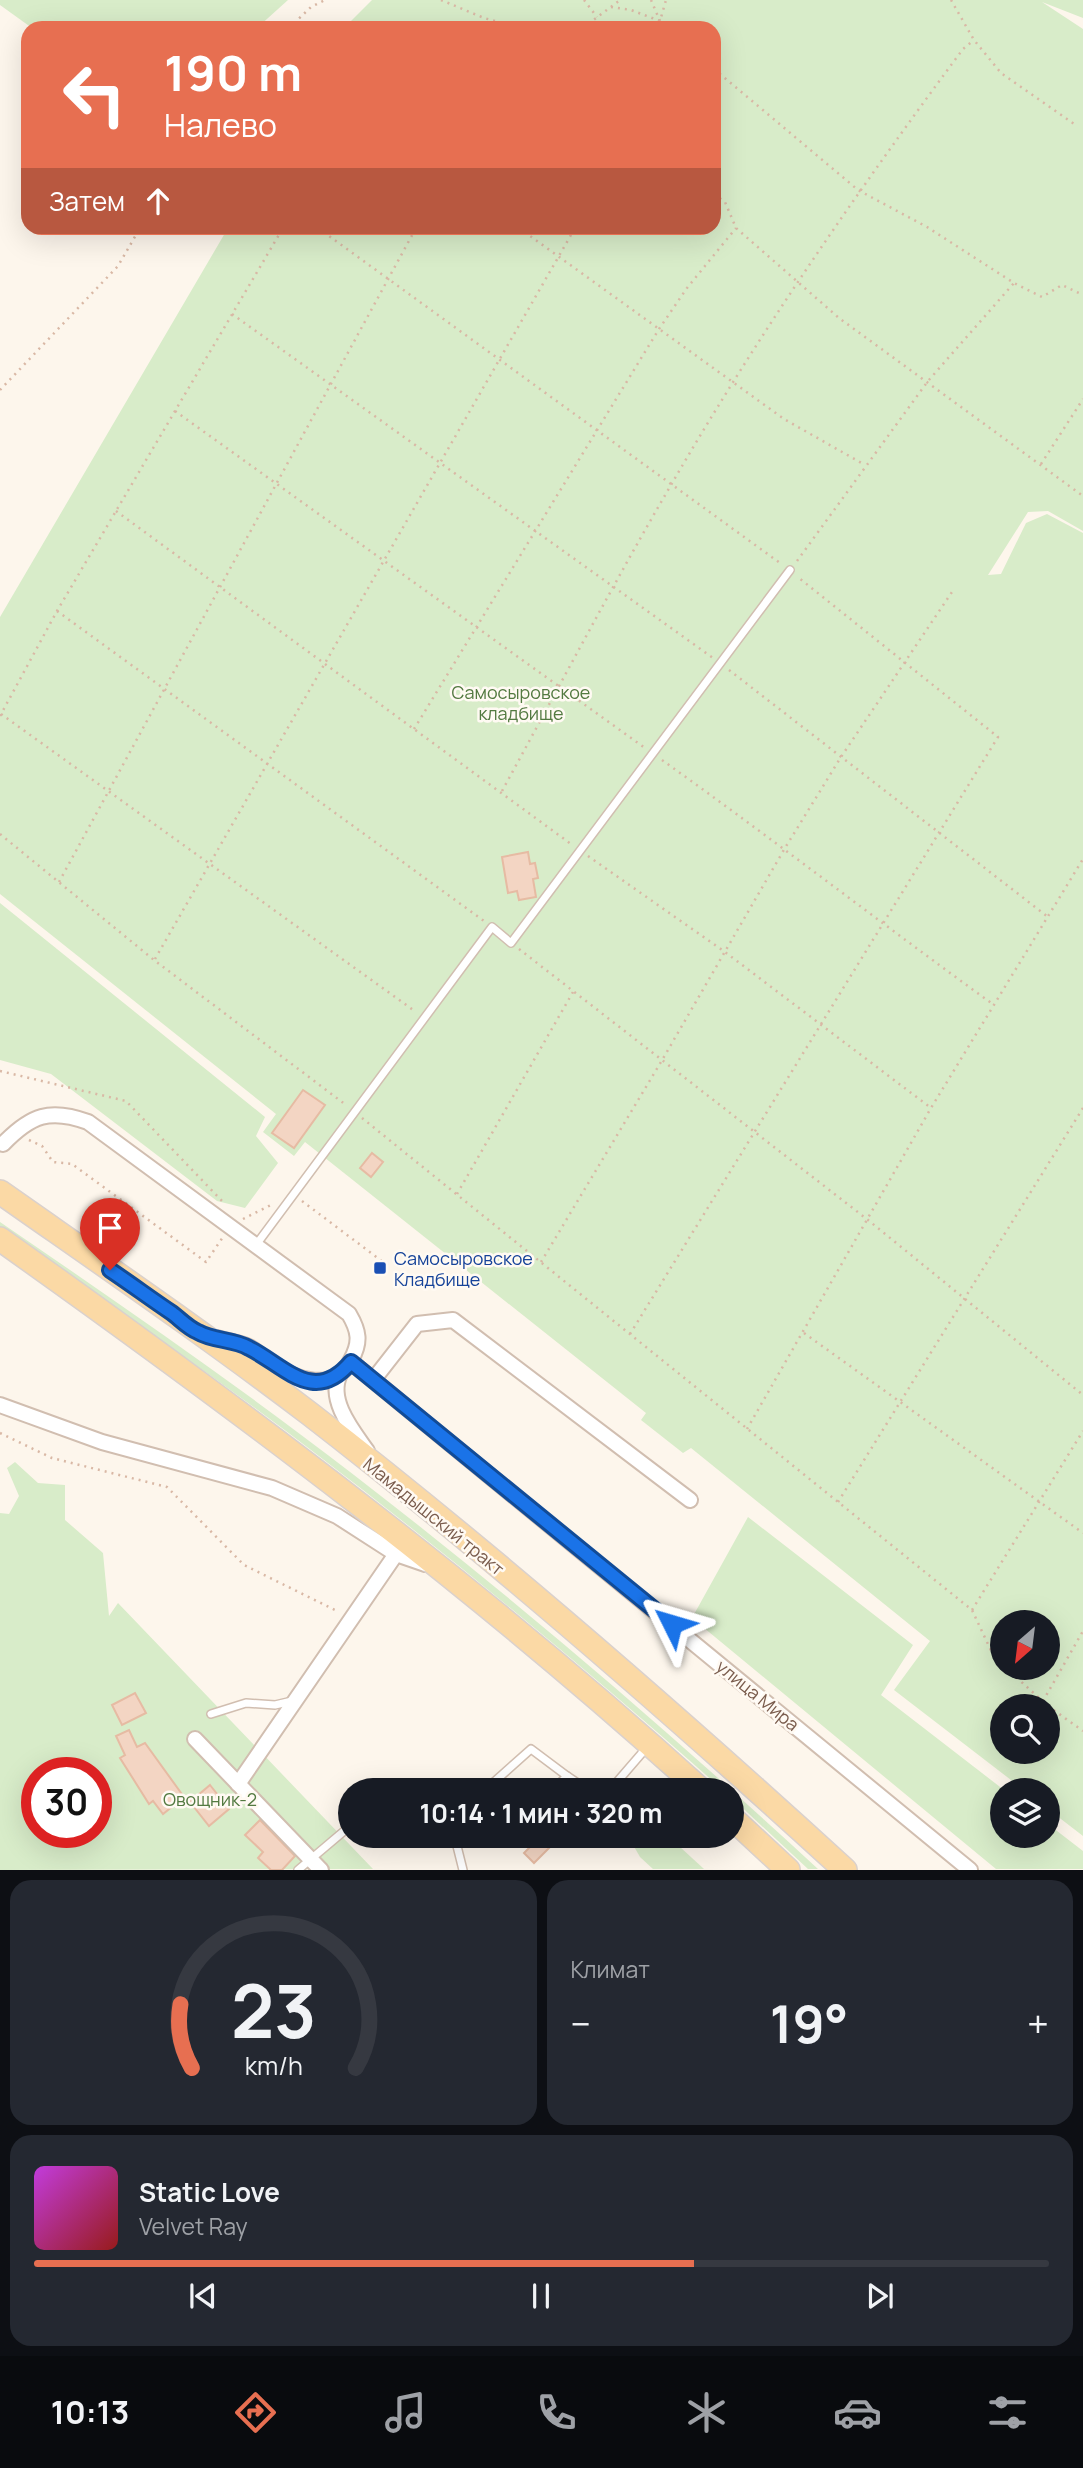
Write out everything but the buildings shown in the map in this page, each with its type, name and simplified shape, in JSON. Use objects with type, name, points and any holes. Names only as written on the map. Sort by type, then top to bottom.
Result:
[{"type":"main road","name":"Мамадышский тракт","points":[[0,1192],[199,1333],[308,1413],[382,1472],[674,1714],[845,1870]]},
{"type":"main road","name":"Мамадышский тракт","points":[[0,1239],[158,1351],[443,1570],[688,1778]]},
{"type":"main road","points":[[744,1829],[788,1870]]},
{"type":"street","points":[[2,1144],[16,1130],[34,1119],[53,1113],[70,1115],[88,1122],[349,1314],[359,1329],[359,1342],[351,1362],[340,1374],[323,1381],[303,1379],[272,1365],[248,1347],[199,1333]]},
{"type":"street","points":[[374,1379],[417,1324],[453,1320],[690,1500]]},
{"type":"street","name":"улица Мира","points":[[351,1362],[970,1870]]},
{"type":"street","points":[[340,1374],[337,1389],[343,1415],[382,1472]]},
{"type":"street","points":[[0,1405],[102,1442],[272,1488],[337,1516],[396,1554],[443,1570]]},
{"type":"street","points":[[239,1784],[396,1554]]},
{"type":"street","points":[[195,1739],[321,1870]]},
{"type":"lane","points":[[256,1246],[492,927],[511,943],[790,570]]},
{"type":"lane","points":[[211,1714],[246,1703],[275,1705],[296,1700]]},
{"type":"lane","points":[[620,1778],[650,1744]]},
{"type":"lane","points":[[498,1778],[531,1749],[570,1778]]},
{"type":"lane","points":[[298,1870],[338,1835]]},
{"type":"lane","points":[[458,1848],[463,1870]]},
{"type":"path","points":[[296,21],[311,7],[325,0]]},
{"type":"path","points":[[441,0],[495,21]]},
{"type":"path","points":[[584,0],[597,17]]},
{"type":"path","points":[[592,21],[620,0]]},
{"type":"path","points":[[651,0],[660,20]]},
{"type":"path","points":[[660,20],[666,0]]},
{"type":"path","points":[[951,0],[974,40],[1001,73],[1077,126]]},
{"type":"path","points":[[611,7],[631,10],[660,20]]},
{"type":"path","points":[[501,793],[671,484],[797,282],[858,190],[963,49],[974,40]]},
{"type":"path","points":[[721,75],[858,190],[927,227],[1014,283],[1042,297],[1062,285],[1083,295]]},
{"type":"path","points":[[721,199],[725,202],[736,228],[839,318],[929,381],[1083,496]]},
{"type":"path","points":[[414,729],[659,329],[687,288],[736,228]]},
{"type":"path","points":[[0,390],[118,266],[136,235]]},
{"type":"path","points":[[279,235],[57,611],[1,715],[425,1018]]},
{"type":"path","points":[[328,235],[790,570],[998,737],[630,1334]]},
{"type":"path","points":[[59,883],[412,235]]},
{"type":"path","points":[[529,235],[784,418],[865,466]]},
{"type":"path","points":[[154,960],[570,235]]},
{"type":"path","points":[[790,570],[929,381],[1014,283]]},
{"type":"path","points":[[232,314],[720,664],[1048,917]]},
{"type":"path","points":[[1041,464],[1083,399]]},
{"type":"path","points":[[175,411],[785,848],[883,925],[994,1005]]},
{"type":"path","points":[[116,511],[501,793],[724,952],[931,1108]]},
{"type":"path","points":[[541,1262],[785,848],[841,757],[954,589]]},
{"type":"path","points":[[57,611],[492,927]]},
{"type":"path","points":[[0,834],[154,960],[355,1112],[972,1610],[990,1648]]},
{"type":"path","points":[[747,1429],[931,1108],[1083,859]]},
{"type":"path","points":[[511,943],[868,1220],[1083,1395]]},
{"type":"path","points":[[457,1194],[573,992]]},
{"type":"path","points":[[0,1071],[126,1101],[234,1214],[230,1226]]},
{"type":"path","points":[[838,1502],[1083,1108]]},
{"type":"path","points":[[803,1333],[1083,1533]]},
{"type":"path","points":[[972,1610],[1083,1432]]},
{"type":"path","points":[[0,1433],[52,1458],[167,1488],[244,1565],[352,1618]]},
{"type":"path","points":[[1046,1694],[1083,1631]]},
{"type":"path","points":[[1019,1680],[1034,1694]]},
{"type":"path","points":[[1060,1715],[1083,1731]]},
{"type":"green space","points":[[0,0],[288,0],[265,21],[22,21],[0,5]]},
{"type":"green space","name":"Самосыровское кладбище","points":[[372,0],[1083,0],[1083,18],[1042,2],[1083,29],[1083,531],[1048,511],[1028,512],[988,575],[1001,574],[1026,523],[1047,514],[1083,533],[1083,1836],[1060,1818],[1060,1778],[1008,1778],[990,1764],[1060,1764],[1060,1694],[990,1694],[990,1764],[894,1690],[930,1641],[691,1448],[683,1453],[641,1420],[646,1413],[305,1142],[294,1156],[263,1132],[276,1114],[0,894],[0,617],[224,235],[721,235],[721,21],[351,21]]},
{"type":"green space","points":[[0,903],[265,1117],[256,1136],[278,1163],[245,1208],[217,1201],[51,1074],[0,1060]]},
{"type":"green space","points":[[0,1222],[223,1377],[311,1442],[532,1618],[718,1778],[709,1778],[520,1616],[417,1532],[273,1421],[0,1230]]},
{"type":"green space","name":"Овощник-2","points":[[15,1462],[38,1483],[65,1485],[65,1520],[103,1553],[109,1616],[118,1603],[338,1832],[338,1848],[353,1848],[373,1869],[0,1870],[0,1513],[9,1514],[19,1496],[7,1468]]},
{"type":"green space","points":[[748,1517],[913,1645],[881,1695],[990,1779],[990,1848],[1060,1848],[1060,1833],[1083,1851],[1083,1869],[996,1869],[692,1618]]},
{"type":"green space","points":[[744,1802],[818,1869],[808,1869],[744,1809]]},
{"type":"green space","points":[[635,1848],[681,1848],[704,1869],[653,1869]]},
{"type":"place","name":"Самосыровское Кладбище","points":[[380,1268]]},
{"type":"route","points":[[110,1270],[199,1333],[248,1347],[272,1365],[295,1376],[309,1381],[331,1380],[351,1362],[672,1624]]}]
